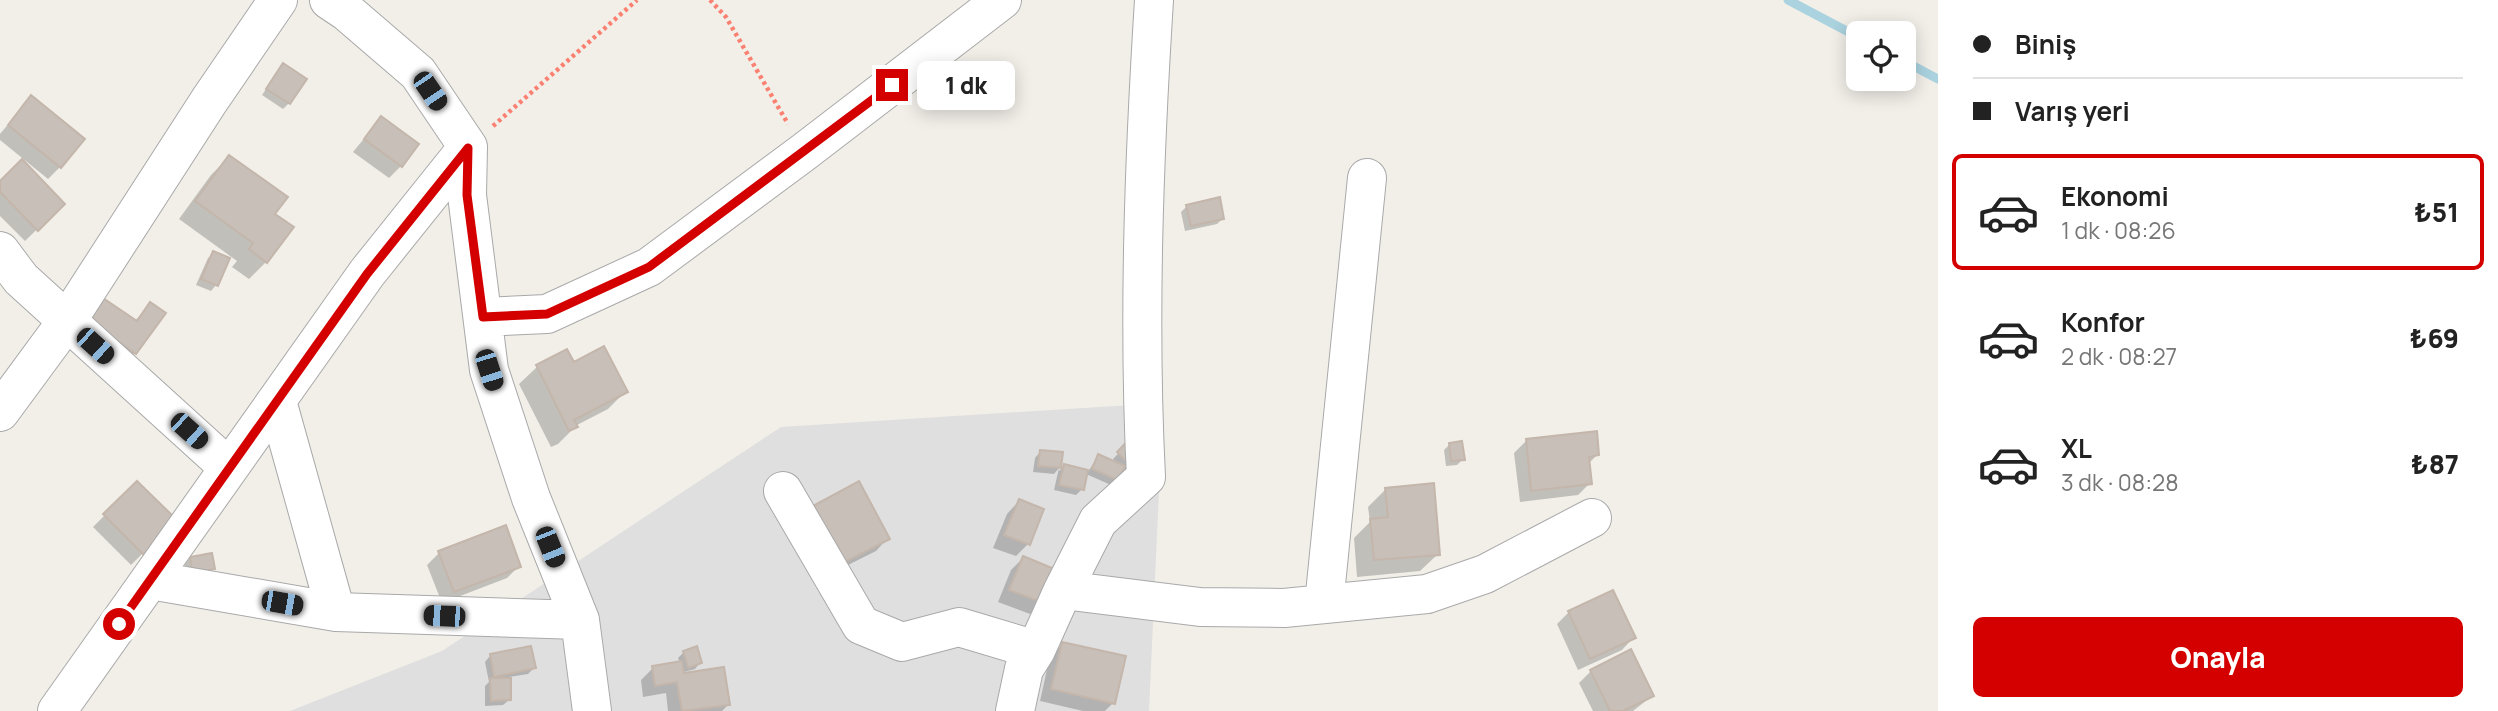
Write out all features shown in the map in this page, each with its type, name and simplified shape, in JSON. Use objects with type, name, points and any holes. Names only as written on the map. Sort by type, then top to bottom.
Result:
[{"type":"street","points":[[0,412],[67,321],[278,0]]},
{"type":"street","points":[[328,0],[347,12],[418,72],[468,148],[467,195],[489,370],[531,498],[580,620],[592,711]]},
{"type":"street","points":[[483,317],[547,314],[649,267],[1002,0]]},
{"type":"street","points":[[1014,711],[1024,669],[1036,650],[1098,521],[1146,477],[1141,387],[1143,231],[1154,0]]},
{"type":"street","points":[[57,711],[367,274],[468,148]]},
{"type":"street","points":[[1324,604],[1367,178]]},
{"type":"street","points":[[0,251],[20,279],[228,467]]},
{"type":"street","points":[[277,401],[335,612]]},
{"type":"street","points":[[783,491],[861,625],[902,642],[959,627],[1036,650]]},
{"type":"street","points":[[1063,590],[1200,607],[1284,608],[1427,594],[1485,574],[1592,519]]},
{"type":"street","points":[[150,580],[335,612],[580,620]]},
{"type":"path","points":[[468,148],[637,0]]},
{"type":"path","points":[[710,0],[726,18],[804,152]]},
{"type":"shaded area","points":[[1163,403],[1149,711],[290,711],[442,651],[781,427]]},
{"type":"building","points":[[283,63],[307,79],[290,104],[266,89]]},
{"type":"building","points":[[31,95],[85,139],[61,168],[8,125]]},
{"type":"building","points":[[381,116],[419,144],[402,167],[364,139]]},
{"type":"building","points":[[229,155],[288,197],[275,214],[294,227],[267,263],[249,249],[253,243],[195,201]]},
{"type":"building","points":[[22,159],[65,204],[38,231],[0,192],[0,181]]},
{"type":"building","points":[[1220,197],[1224,219],[1191,226],[1186,205]]},
{"type":"building","points":[[213,251],[230,258],[218,286],[201,279]]},
{"type":"building","points":[[103,298],[137,321],[150,302],[166,313],[136,354],[88,320]]},
{"type":"building","points":[[604,346],[628,392],[574,420],[578,427],[569,431],[536,365],[567,349],[574,362]]},
{"type":"building","points":[[1139,429],[1131,466],[1117,452]]},
{"type":"building","points":[[1597,431],[1599,455],[1589,457],[1592,484],[1531,491],[1526,439]]},
{"type":"building","points":[[1462,441],[1465,460],[1451,461],[1449,443]]},
{"type":"building","points":[[1040,450],[1063,452],[1061,468],[1038,466]]},
{"type":"building","points":[[1098,454],[1125,466],[1118,480],[1092,469]]},
{"type":"building","points":[[1064,464],[1088,470],[1084,490],[1059,485]]},
{"type":"building","points":[[137,481],[178,521],[144,555],[103,514]]},
{"type":"building","points":[[859,481],[890,539],[843,563],[813,506]]},
{"type":"building","points":[[1434,483],[1440,555],[1374,560],[1370,519],[1388,517],[1385,488]]},
{"type":"building","points":[[1019,499],[1044,509],[1030,545],[1004,535]]},
{"type":"building","points":[[506,525],[521,567],[454,592],[438,551]]},
{"type":"building","points":[[212,553],[215,569],[192,573],[190,557]]},
{"type":"building","points":[[1023,556],[1057,570],[1044,603],[1009,590]]},
{"type":"building","points":[[1613,590],[1636,638],[1590,659],[1568,611]]},
{"type":"building","points":[[1062,642],[1126,656],[1115,704],[1051,689]]},
{"type":"building","points":[[531,646],[536,668],[494,677],[490,654]]},
{"type":"building","points":[[697,646],[702,663],[688,668],[683,651]]},
{"type":"building","points":[[1631,649],[1654,696],[1623,711],[1610,711],[1590,670]]},
{"type":"building","points":[[682,661],[684,673],[724,667],[730,705],[682,711],[677,682],[655,686],[652,666]]},
{"type":"building","points":[[490,678],[511,678],[511,700],[491,701]]},
{"type":"waterway","points":[[1788,0],[1846,31]]},
{"type":"waterway","points":[[1916,67],[1938,79]]},
{"type":"route","points":[[119,624],[367,274],[468,148],[467,195],[483,317],[547,314],[649,267],[892,85]]}]
